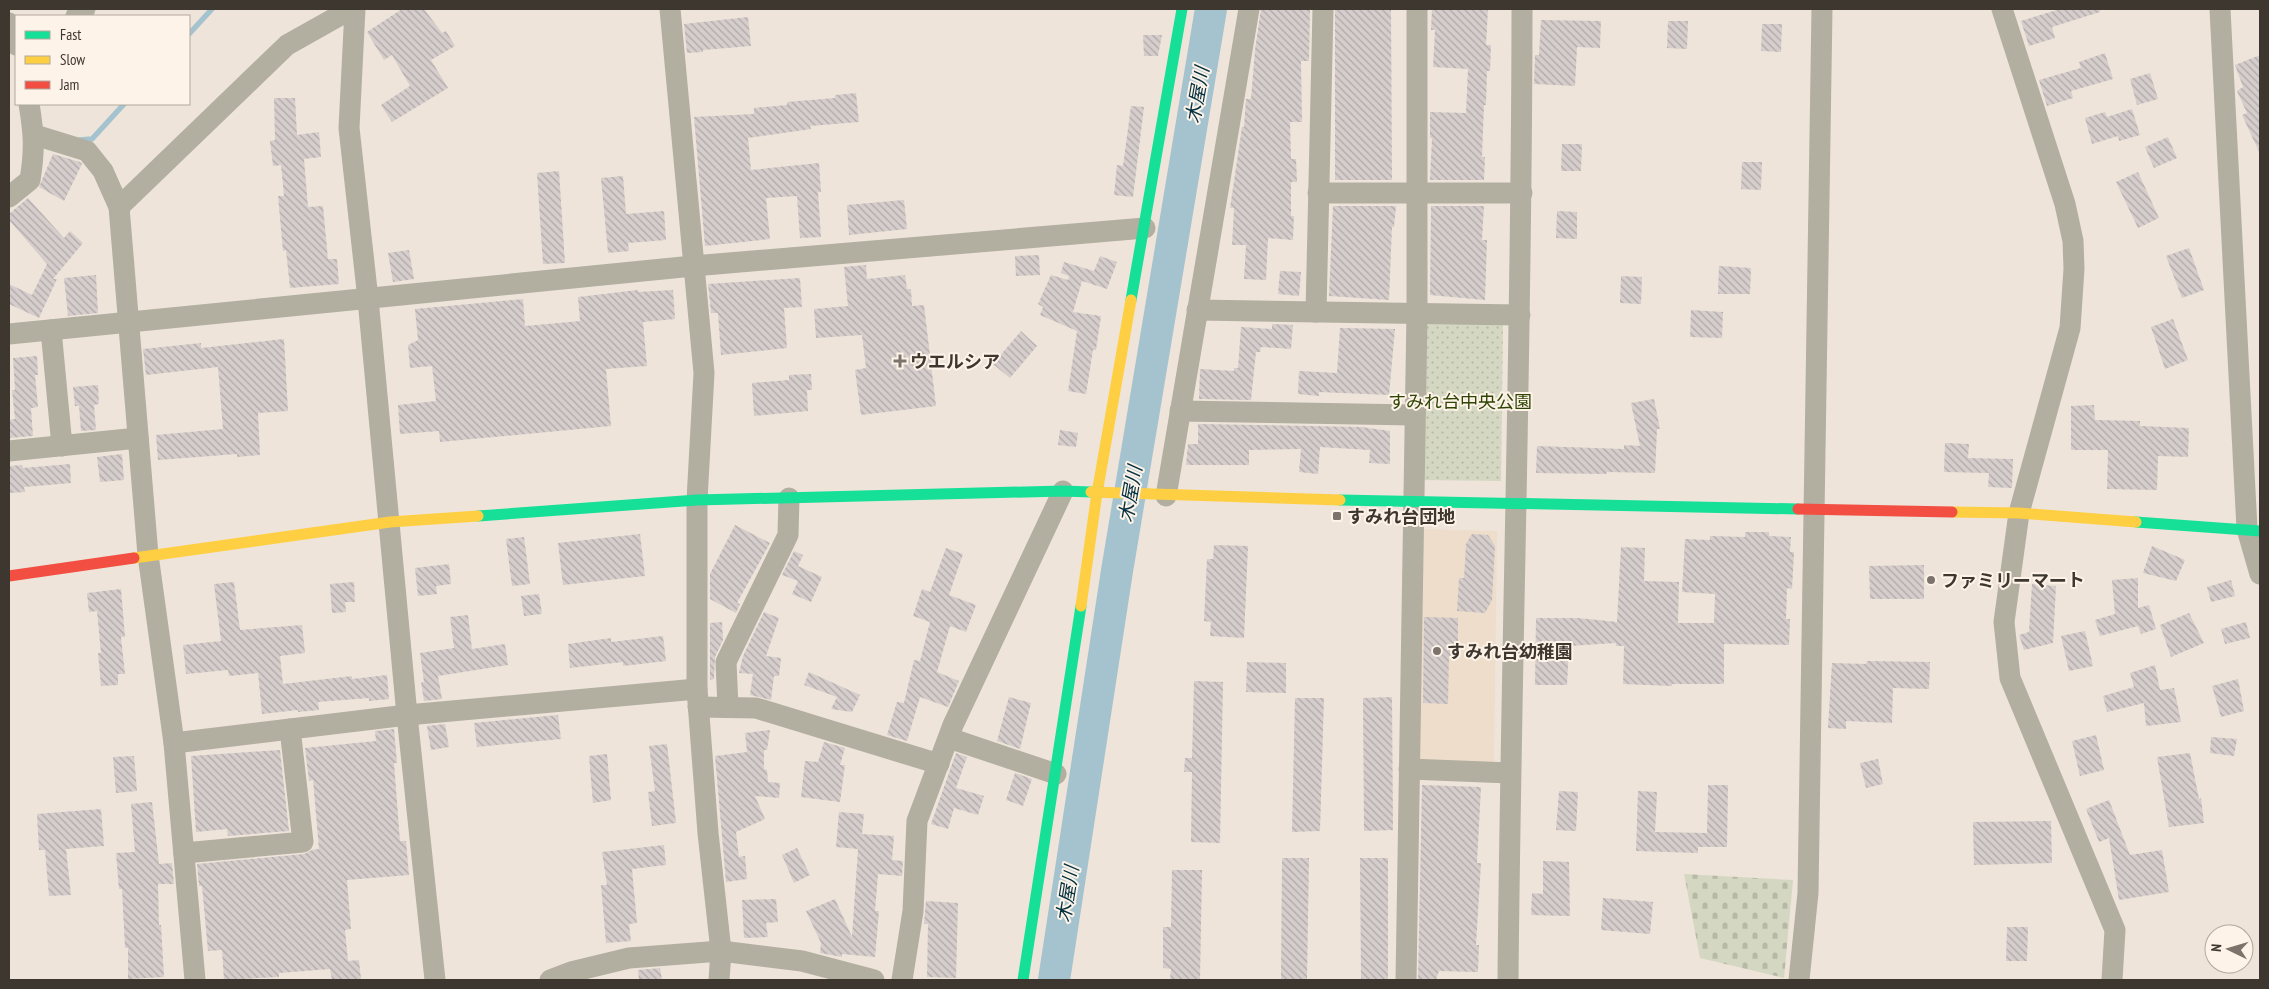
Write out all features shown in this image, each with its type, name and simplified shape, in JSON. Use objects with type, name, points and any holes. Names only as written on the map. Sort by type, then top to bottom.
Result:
[{"type":"street","points":[[119,207],[287,45],[351,9]]},
{"type":"street","points":[[355,9],[349,128],[368,299],[407,715],[435,980]]},
{"type":"street","points":[[670,9],[704,373],[698,500],[698,698],[721,951],[719,980]]},
{"type":"street","points":[[1023,980],[1056,774],[1097,493],[1182,9]]},
{"type":"street","points":[[1162,496],[1180,411],[1249,9]]},
{"type":"street","points":[[1316,312],[1323,9]]},
{"type":"street","points":[[1406,980],[1417,313],[1417,9]]},
{"type":"street","points":[[1508,980],[1510,773],[1522,193],[1522,9]]},
{"type":"street","points":[[1799,980],[1808,893],[1822,9]]},
{"type":"street","points":[[2002,9],[2065,204],[2073,240],[2074,269],[2070,328],[2020,513],[2004,622],[2010,678],[2115,930],[2112,980]]},
{"type":"street","points":[[2220,9],[2254,530],[2260,574]]},
{"type":"street","points":[[9,23],[15,42]]},
{"type":"street","points":[[9,197],[30,180],[35,151],[35,135],[29,105]]},
{"type":"street","points":[[35,135],[87,151],[103,171],[119,207],[148,555],[174,743],[195,980]]},
{"type":"street","points":[[1318,193],[1522,193]]},
{"type":"street","points":[[9,334],[693,266],[1145,228]]},
{"type":"street","points":[[1197,310],[1520,315]]},
{"type":"street","points":[[51,330],[62,446]]},
{"type":"street","points":[[1180,411],[1414,415]]},
{"type":"street","points":[[9,451],[138,438]]},
{"type":"street","points":[[9,576],[390,522],[698,500],[1063,491],[1162,496],[1414,502],[2020,513],[2254,530]]},
{"type":"street","points":[[902,980],[914,911],[917,821],[949,738],[1063,491]]},
{"type":"street","points":[[728,707],[726,662],[788,535],[789,498]]},
{"type":"street","points":[[174,743],[407,715],[698,698],[728,707],[756,708],[939,764]]},
{"type":"street","points":[[184,853],[303,842],[290,729]]},
{"type":"street","points":[[949,738],[1056,774]]},
{"type":"street","points":[[1409,769],[1510,773]]},
{"type":"street","points":[[550,980],[571,972],[628,958],[721,951],[802,961],[874,980]]},
{"type":"shaded area","points":[[1421,529],[1497,531],[1494,763],[1415,761]]},
{"type":"green space","name":"すみれ台中央公園","points":[[1420,322],[1503,323],[1501,481],[1418,480]]},
{"type":"green space","points":[[1684,874],[1793,880],[1784,978],[1700,958]]},
{"type":"building","points":[[402,9],[424,9],[442,33],[446,31],[455,46],[431,60],[448,88],[392,122],[381,105],[410,86],[392,55],[384,60],[367,32]]},
{"type":"building","points":[[1261,9],[1310,9],[1309,61],[1301,61],[1302,122],[1290,122],[1291,159],[1296,159],[1297,182],[1291,182],[1291,216],[1294,216],[1293,240],[1268,238],[1266,280],[1244,279],[1246,245],[1232,245],[1234,208],[1230,208],[1242,127],[1244,127],[1246,99],[1251,99]]},
{"type":"building","points":[[1335,9],[1391,9],[1392,180],[1335,180]]},
{"type":"building","points":[[1432,9],[1488,9],[1486,45],[1491,45],[1490,71],[1487,71],[1486,105],[1484,105],[1482,157],[1485,157],[1484,180],[1430,180],[1432,138],[1430,138],[1430,112],[1466,113],[1468,69],[1433,67],[1435,30],[1431,30]]},
{"type":"building","points":[[2060,9],[2100,9],[2100,12],[2052,27],[2055,38],[2029,46],[2021,21]]},
{"type":"building","points":[[748,17],[751,46],[687,53],[684,24]]},
{"type":"building","points":[[1541,20],[1601,21],[1600,48],[1577,47],[1575,86],[1534,84],[1535,55],[1539,55]]},
{"type":"building","points":[[1668,21],[1688,21],[1687,49],[1667,48]]},
{"type":"building","points":[[1762,24],[1782,24],[1781,52],[1761,51]]},
{"type":"building","points":[[1143,35],[1162,35],[1158,56],[1144,56]]},
{"type":"building","points":[[2105,53],[2113,79],[2071,91],[2073,98],[2047,106],[2039,80],[2081,68],[2079,62]]},
{"type":"building","points":[[2260,55],[2260,154],[2242,115],[2247,113],[2237,91],[2243,87],[2235,65]]},
{"type":"building","points":[[2150,73],[2158,99],[2137,105],[2130,79]]},
{"type":"building","points":[[856,93],[859,122],[810,126],[811,129],[748,138],[751,170],[819,163],[821,192],[818,192],[821,237],[800,238],[797,196],[766,198],[770,239],[705,246],[694,117],[754,114],[754,108],[787,105],[787,102],[835,98],[835,95]]},
{"type":"building","points":[[274,98],[295,98],[297,135],[319,132],[321,157],[304,159],[308,207],[323,206],[328,259],[337,259],[339,284],[290,288],[286,250],[283,251],[278,196],[284,196],[281,165],[273,166],[270,141],[275,140]]},
{"type":"building","points":[[1131,106],[1144,107],[1133,197],[1114,195],[1117,165],[1123,166]]},
{"type":"building","points":[[2132,109],[2140,135],[2119,141],[2118,136],[2092,144],[2085,118],[2105,112],[2107,117]]},
{"type":"building","points":[[2168,137],[2177,158],[2154,168],[2145,147]]},
{"type":"building","points":[[1562,144],[1582,144],[1581,171],[1561,171]]},
{"type":"building","points":[[53,154],[82,164],[64,201],[39,187]]},
{"type":"building","points":[[1742,162],[1762,162],[1761,190],[1741,189]]},
{"type":"building","points":[[559,171],[565,263],[543,264],[537,173]]},
{"type":"building","points":[[2138,172],[2159,218],[2138,228],[2116,182]]},
{"type":"building","points":[[623,176],[626,214],[664,211],[666,240],[628,243],[629,251],[608,253],[601,178]]},
{"type":"building","points":[[28,198],[64,238],[70,231],[83,243],[53,279],[57,279],[39,318],[9,304],[9,284],[32,295],[47,264],[9,220],[9,214]]},
{"type":"building","points":[[904,200],[907,229],[849,235],[847,205]]},
{"type":"building","points":[[1333,206],[1396,206],[1394,227],[1392,227],[1389,300],[1329,296]]},
{"type":"building","points":[[1431,206],[1484,206],[1482,240],[1487,240],[1485,300],[1430,295]]},
{"type":"building","points":[[1557,211],[1577,212],[1577,239],[1556,238]]},
{"type":"building","points":[[2189,248],[2204,290],[2182,298],[2166,256]]},
{"type":"building","points":[[409,250],[414,279],[393,282],[388,253]]},
{"type":"building","points":[[1039,255],[1040,275],[1016,276],[1015,256]]},
{"type":"building","points":[[1100,256],[1117,262],[1107,289],[1082,281],[1073,312],[1101,316],[1096,350],[1093,350],[1086,394],[1068,391],[1077,331],[1040,315],[1043,307],[1038,304],[1051,275],[1068,280],[1069,276],[1061,273],[1064,262],[1094,271]]},
{"type":"building","points":[[866,265],[867,279],[905,275],[907,289],[911,289],[912,306],[924,305],[936,406],[861,415],[855,370],[866,368],[862,335],[816,338],[814,309],[848,306],[844,267]]},
{"type":"building","points":[[1719,266],[1751,268],[1750,294],[1718,294]]},
{"type":"building","points":[[1280,271],[1301,272],[1299,296],[1278,294]]},
{"type":"building","points":[[96,275],[98,313],[68,316],[64,278]]},
{"type":"building","points":[[1621,276],[1642,277],[1641,304],[1620,303]]},
{"type":"building","points":[[800,278],[802,307],[784,308],[787,348],[721,355],[718,313],[711,313],[708,284]]},
{"type":"building","points":[[638,290],[638,292],[673,290],[675,319],[643,322],[647,366],[606,369],[611,426],[440,442],[439,431],[400,434],[398,405],[436,401],[432,366],[410,368],[408,345],[418,340],[415,309],[523,299],[525,326],[580,321],[578,297]]},
{"type":"building","points":[[1691,310],[1723,312],[1722,338],[1690,337]]},
{"type":"building","points":[[2173,319],[2188,360],[2165,369],[2151,327]]},
{"type":"building","points":[[1272,324],[1293,325],[1291,349],[1261,347],[1260,352],[1256,352],[1251,400],[1199,399],[1200,369],[1234,371],[1234,368],[1238,368],[1241,327],[1272,329]]},
{"type":"building","points":[[1340,328],[1395,329],[1389,395],[1319,392],[1319,396],[1298,394],[1299,371],[1337,373]]},
{"type":"building","points":[[1021,331],[1037,346],[1010,378],[993,364]]},
{"type":"building","points":[[284,339],[288,411],[258,413],[260,455],[237,457],[237,454],[158,460],[156,435],[223,429],[218,367],[146,375],[143,349],[201,343],[201,348]]},
{"type":"building","points":[[37,356],[38,375],[35,375],[38,407],[31,408],[33,436],[9,438],[9,420],[15,419],[12,390],[15,390],[13,358]]},
{"type":"building","points":[[811,374],[812,390],[807,390],[808,411],[754,416],[752,383],[789,380],[789,375]]},
{"type":"building","points":[[98,385],[99,404],[94,405],[96,430],[81,431],[79,406],[75,406],[73,387]]},
{"type":"building","points":[[1654,399],[1660,429],[1657,429],[1655,473],[1536,473],[1537,446],[1624,449],[1624,445],[1640,446],[1631,403]]},
{"type":"building","points":[[2094,405],[2095,420],[2140,421],[2140,426],[2189,428],[2188,457],[2158,456],[2157,490],[2107,489],[2108,450],[2071,450],[2071,406]]},
{"type":"building","points":[[1198,424],[1361,427],[1390,431],[1390,464],[1369,463],[1370,450],[1320,447],[1318,474],[1299,472],[1301,449],[1249,450],[1249,465],[1186,465],[1188,444],[1198,444]]},
{"type":"building","points":[[1060,430],[1078,433],[1076,447],[1058,445]]},
{"type":"building","points":[[1945,443],[1969,444],[1968,458],[2013,459],[2012,488],[1988,487],[1989,473],[1944,472]]},
{"type":"building","points":[[122,454],[124,480],[100,482],[97,457]]},
{"type":"building","points":[[70,464],[71,483],[24,487],[25,492],[9,493],[9,466],[22,465],[23,468]]},
{"type":"building","points":[[735,525],[770,543],[737,603],[740,604],[736,613],[710,599],[710,574]]},
{"type":"building","points":[[1745,532],[1769,532],[1769,536],[1791,537],[1790,552],[1794,552],[1792,589],[1787,588],[1786,619],[1790,619],[1789,645],[1724,644],[1724,684],[1672,684],[1672,686],[1623,684],[1624,646],[1616,646],[1616,643],[1569,646],[1567,685],[1535,685],[1536,618],[1578,618],[1617,622],[1621,547],[1645,548],[1644,581],[1679,582],[1678,623],[1714,623],[1715,594],[1682,592],[1685,539],[1710,540],[1710,536],[1745,537]]},
{"type":"building","points":[[640,534],[645,576],[563,585],[558,543]]},
{"type":"building","points":[[1472,534],[1488,535],[1495,546],[1492,600],[1485,613],[1457,611],[1459,578],[1464,578],[1466,544]]},
{"type":"building","points":[[524,537],[530,584],[512,586],[506,539]]},
{"type":"building","points":[[1214,545],[1248,546],[1244,638],[1210,636],[1211,622],[1204,621],[1207,559],[1213,559]]},
{"type":"building","points":[[2152,546],[2185,560],[2176,581],[2143,573]]},
{"type":"building","points":[[946,548],[963,554],[949,595],[976,605],[966,632],[950,626],[937,672],[959,681],[948,707],[920,697],[907,741],[887,735],[897,702],[904,703],[914,660],[920,661],[930,622],[913,616],[922,589],[930,592]]},
{"type":"building","points":[[794,551],[803,555],[798,566],[822,577],[811,602],[792,594],[798,581],[782,575]]},
{"type":"building","points":[[449,564],[451,584],[436,586],[437,594],[418,596],[415,568]]},
{"type":"building","points":[[1924,565],[1924,599],[1870,599],[1869,566]]},
{"type":"building","points":[[2138,578],[2138,608],[2149,605],[2156,629],[2141,634],[2138,626],[2100,636],[2095,620],[2115,614],[2112,580]]},
{"type":"building","points":[[2231,580],[2235,596],[2211,602],[2207,587]]},
{"type":"building","points":[[234,582],[240,630],[302,625],[305,653],[280,656],[283,684],[352,676],[352,679],[387,675],[389,699],[369,701],[369,698],[318,702],[319,710],[262,714],[258,673],[229,676],[228,670],[186,674],[183,645],[221,641],[214,584]]},
{"type":"building","points":[[354,582],[355,602],[345,602],[346,612],[332,613],[330,584]]},
{"type":"building","points":[[2032,584],[2056,586],[2053,643],[2024,650],[2019,635],[2029,632]]},
{"type":"building","points":[[121,589],[125,637],[121,637],[125,674],[118,674],[118,685],[101,686],[98,653],[101,653],[97,611],[89,612],[87,593]]},
{"type":"building","points":[[539,594],[542,614],[524,616],[521,596]]},
{"type":"building","points":[[764,612],[779,618],[766,656],[781,658],[779,676],[774,676],[771,700],[750,695],[753,674],[739,673],[743,656]]},
{"type":"building","points":[[2189,613],[2204,643],[2171,657],[2160,625]]},
{"type":"building","points":[[468,615],[472,649],[505,644],[508,665],[438,676],[442,699],[424,701],[421,682],[424,682],[420,653],[454,648],[450,617]]},
{"type":"building","points":[[1424,617],[1458,618],[1458,656],[1449,656],[1448,704],[1423,703]]},
{"type":"building","points":[[722,622],[723,640],[715,657],[714,679],[710,680],[710,623]]},
{"type":"building","points":[[2246,622],[2250,638],[2225,644],[2221,629]]},
{"type":"building","points":[[2085,631],[2093,666],[2069,671],[2061,636]]},
{"type":"building","points":[[663,636],[666,661],[623,666],[623,662],[570,668],[568,644],[611,638],[611,642]]},
{"type":"building","points":[[1867,661],[1930,662],[1929,689],[1893,688],[1892,723],[1846,721],[1846,729],[1828,728],[1832,663],[1866,664]]},
{"type":"building","points":[[1247,662],[1286,663],[1286,693],[1246,692]]},
{"type":"building","points":[[2155,665],[2160,690],[2174,688],[2181,722],[2146,726],[2144,703],[2107,712],[2103,696],[2134,687],[2130,673]]},
{"type":"building","points":[[809,672],[860,695],[852,712],[831,709],[837,697],[804,685]]},
{"type":"building","points":[[2238,679],[2244,711],[2221,717],[2212,686]]},
{"type":"building","points":[[1194,681],[1223,682],[1220,843],[1191,842],[1192,772],[1184,772],[1185,758],[1192,758]]},
{"type":"building","points":[[1009,697],[1031,703],[1020,749],[997,741]]},
{"type":"building","points":[[1392,697],[1393,830],[1364,831],[1363,698]]},
{"type":"building","points":[[1295,698],[1324,698],[1320,831],[1292,832]]},
{"type":"building","points":[[558,715],[561,739],[477,747],[474,723]]},
{"type":"building","points":[[445,724],[449,747],[431,750],[427,726]]},
{"type":"building","points":[[394,729],[397,763],[394,763],[400,841],[406,841],[409,875],[347,880],[351,929],[345,930],[348,961],[359,960],[361,979],[332,980],[330,969],[279,973],[279,977],[224,980],[222,950],[208,951],[202,886],[199,886],[197,864],[304,854],[319,849],[313,780],[309,781],[305,748],[376,741],[375,731]]},
{"type":"building","points":[[770,730],[767,750],[764,750],[764,769],[767,770],[768,782],[780,783],[779,798],[755,796],[765,819],[736,832],[739,857],[745,856],[747,879],[726,882],[715,756],[747,752],[745,733]]},
{"type":"building","points":[[2096,735],[2104,770],[2080,776],[2072,741]]},
{"type":"building","points":[[2211,737],[2237,739],[2234,756],[2210,753]]},
{"type":"building","points":[[824,742],[845,748],[840,765],[845,765],[840,802],[801,797],[805,761],[818,762]]},
{"type":"building","points":[[667,744],[676,823],[652,826],[648,792],[655,791],[649,746]]},
{"type":"building","points":[[280,750],[289,831],[228,836],[227,829],[196,832],[191,756]]},
{"type":"building","points":[[956,753],[967,757],[956,788],[984,796],[978,815],[954,808],[948,829],[931,824]]},
{"type":"building","points":[[2190,753],[2199,799],[2201,798],[2204,823],[2169,827],[2157,757]]},
{"type":"building","points":[[607,754],[611,800],[593,803],[589,756]]},
{"type":"building","points":[[134,756],[137,791],[116,793],[113,757]]},
{"type":"building","points":[[1878,759],[1883,784],[1866,788],[1860,763]]},
{"type":"building","points":[[1015,773],[1032,779],[1023,806],[1006,800]]},
{"type":"building","points":[[1422,785],[1481,787],[1477,863],[1481,863],[1476,945],[1479,945],[1478,972],[1439,971],[1436,980],[1418,980]]},
{"type":"building","points":[[1708,785],[1728,785],[1727,847],[1698,847],[1698,853],[1636,851],[1638,791],[1657,792],[1655,832],[1707,833]]},
{"type":"building","points":[[1559,791],[1578,792],[1576,831],[1556,830]]},
{"type":"building","points":[[2109,800],[2130,855],[2162,850],[2169,892],[2119,900],[2109,838],[2099,842],[2086,809]]},
{"type":"building","points":[[152,802],[159,864],[172,863],[174,884],[158,884],[159,925],[161,925],[164,977],[128,979],[128,948],[125,948],[122,889],[119,889],[116,853],[135,852],[131,804]]},
{"type":"building","points":[[101,809],[104,846],[66,849],[71,895],[49,896],[45,850],[39,850],[37,814]]},
{"type":"building","points":[[839,812],[864,814],[862,834],[894,836],[892,860],[903,861],[902,876],[878,874],[875,911],[879,911],[875,957],[842,954],[842,957],[820,953],[821,943],[806,911],[835,899],[852,937],[858,849],[836,847]]},
{"type":"building","points":[[2051,821],[2052,863],[1974,865],[1973,822]]},
{"type":"building","points":[[664,845],[666,865],[632,869],[637,923],[629,924],[631,941],[606,943],[601,885],[607,885],[602,852]]},
{"type":"building","points":[[797,848],[810,875],[794,883],[782,855]]},
{"type":"building","points":[[1282,858],[1309,858],[1307,980],[1281,980]]},
{"type":"building","points":[[1360,858],[1388,858],[1388,980],[1361,980]]},
{"type":"building","points":[[1543,861],[1569,862],[1570,916],[1531,915],[1532,893],[1543,894]]},
{"type":"building","points":[[1172,870],[1202,870],[1200,980],[1170,980],[1171,969],[1163,968],[1163,927],[1171,927]]},
{"type":"building","points":[[1603,898],[1653,902],[1650,934],[1601,930]]},
{"type":"building","points":[[776,899],[778,922],[766,923],[768,937],[744,938],[742,900]]},
{"type":"building","points":[[926,901],[958,903],[956,978],[927,977],[928,924],[924,924]]},
{"type":"building","points":[[2007,927],[2028,927],[2027,961],[2006,961]]},
{"type":"building","points":[[660,968],[662,980],[639,980],[638,970]]},
{"type":"waterway","points":[[190,33],[212,9]]},
{"type":"waterway","name":"木屋川","points":[[1054,980],[1117,571],[1211,9]]},
{"type":"waterway","points":[[80,140],[92,139],[123,105]]},
{"type":"traffic: fast","points":[[1131,300],[1182,9]]},
{"type":"traffic: fast","points":[[478,516],[697,500],[1063,491],[1091,492]]},
{"type":"traffic: fast","points":[[1340,500],[1798,509]]},
{"type":"traffic: fast","points":[[2136,522],[2260,531]]},
{"type":"traffic: fast","points":[[1023,980],[1081,606]]},
{"type":"traffic: slow","points":[[1081,606],[1097,493],[1131,300]]},
{"type":"traffic: slow","points":[[1091,492],[1340,500]]},
{"type":"traffic: slow","points":[[1952,512],[2019,513],[2136,522]]},
{"type":"traffic: slow","points":[[134,558],[390,522],[478,516]]},
{"type":"traffic: jam","points":[[1798,509],[1952,512]]},
{"type":"traffic: jam","points":[[9,576],[134,558]]},
{"type":"place","name":"ウエルシア","points":[[900,361]]},
{"type":"place","name":"すみれ台団地","points":[[1337,516]]},
{"type":"place","name":"ファミリーマート","points":[[1931,580]]},
{"type":"place","name":"すみれ台幼稚園","points":[[1437,651]]}]
